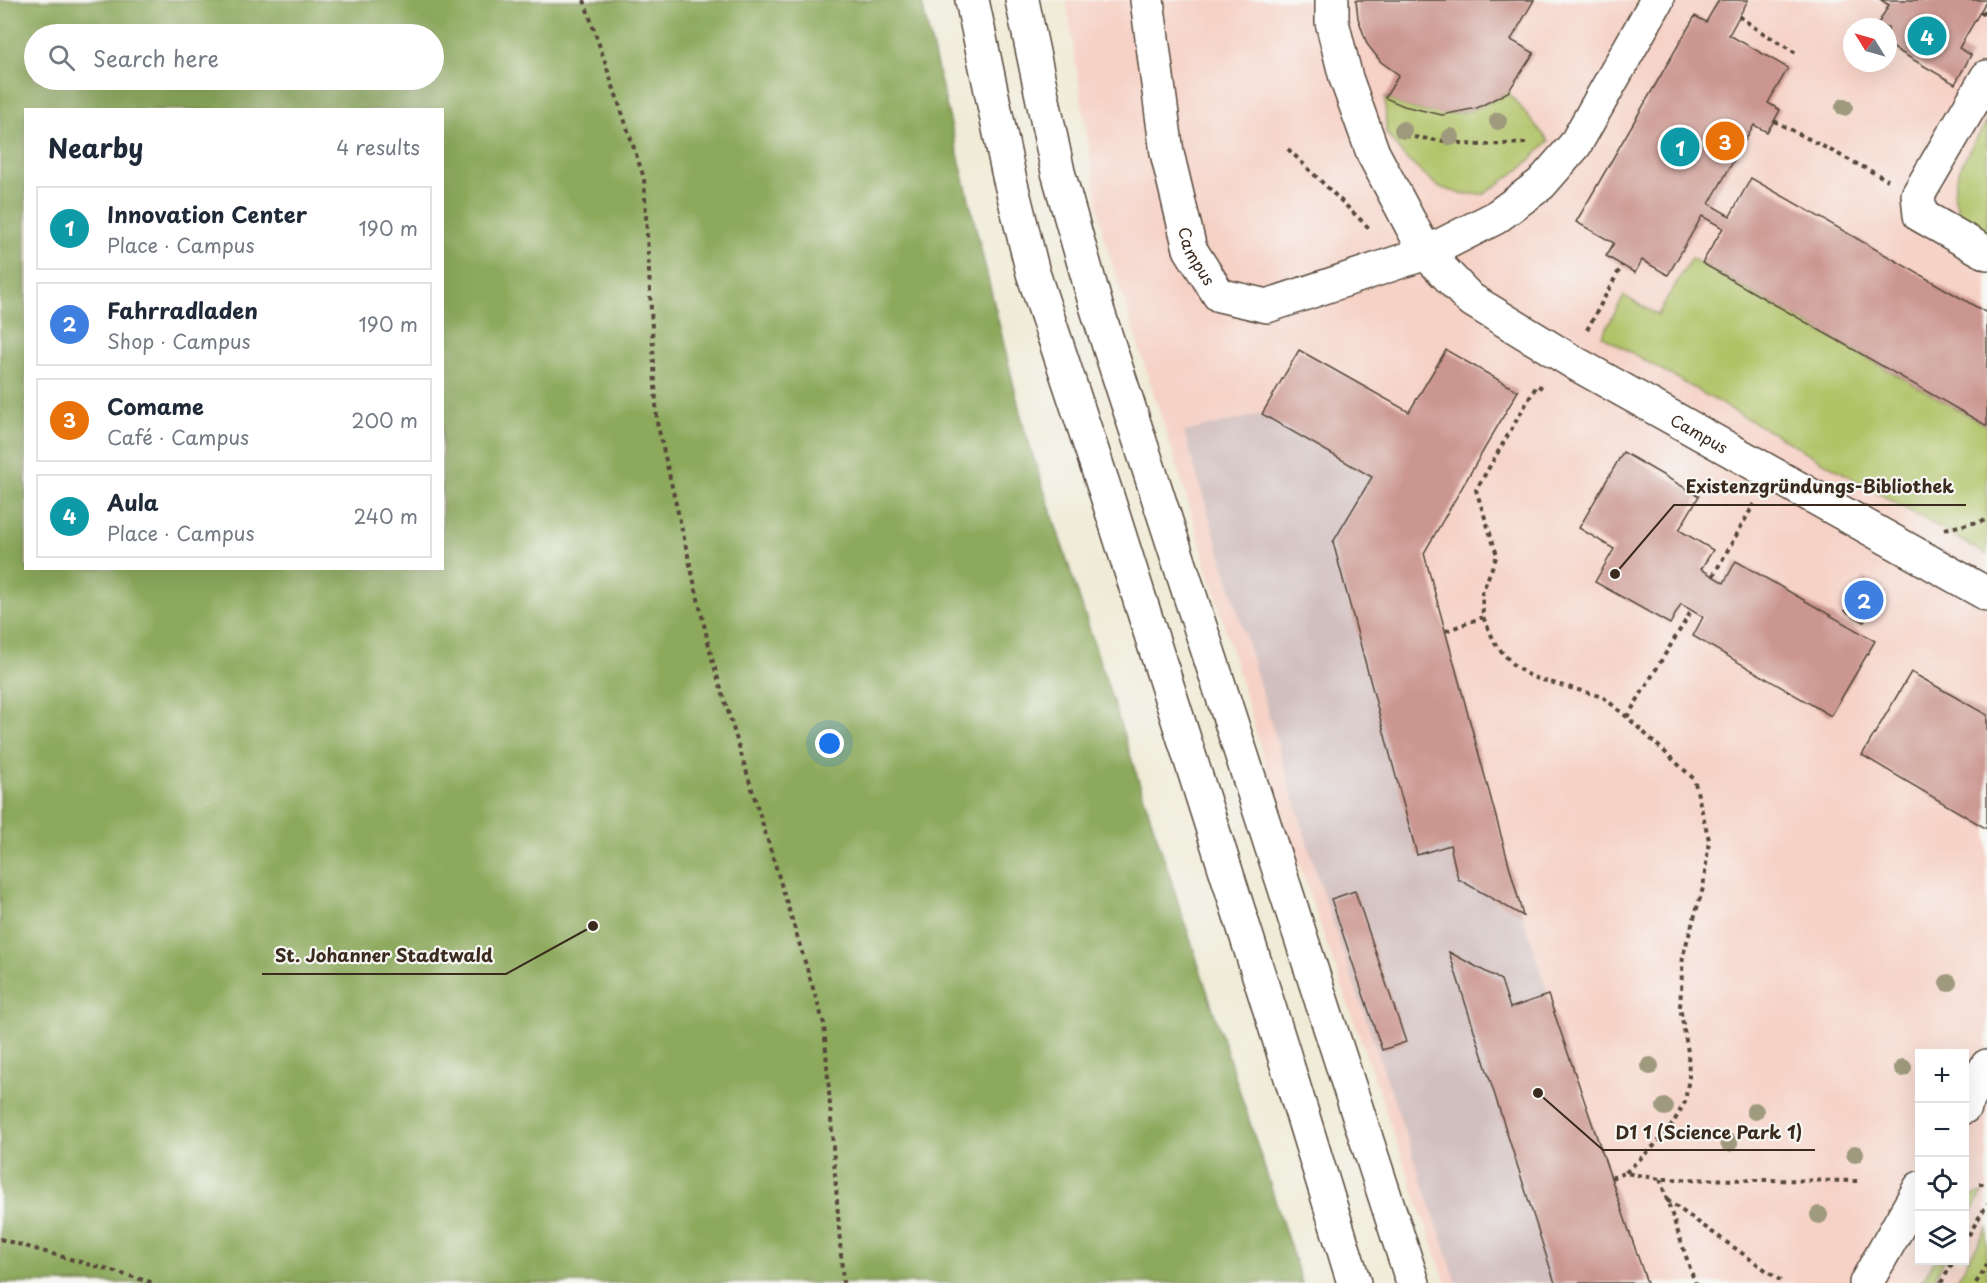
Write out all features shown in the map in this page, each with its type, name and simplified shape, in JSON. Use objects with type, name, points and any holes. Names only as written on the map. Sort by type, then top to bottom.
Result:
[{"type":"main road","points":[[962,0],[980,42]]},
{"type":"main road","points":[[972,0],[1009,176],[1033,273],[1112,511],[1354,1283]]},
{"type":"main road","points":[[1022,0],[1058,172],[1097,309],[1413,1283]]},
{"type":"main road","name":"Campus","points":[[1147,0],[1167,153],[1190,249],[1219,295],[1267,306],[1414,257],[1495,218],[1541,184],[1575,145],[1657,0]]},
{"type":"main road","points":[[1332,0],[1332,22],[1346,78],[1414,257]]},
{"type":"main road","points":[[1987,77],[1918,195],[1920,215],[1987,253]]},
{"type":"main road","name":"Campus","points":[[1414,257],[1516,329],[1987,594]]},
{"type":"main road","points":[[1967,1103],[1987,1065]]},
{"type":"main road","points":[[1866,1283],[1915,1197]]},
{"type":"path","points":[[584,0],[644,178],[657,422],[712,659],[824,1024],[843,1283]]},
{"type":"path","points":[[1983,14],[1987,8]]},
{"type":"path","points":[[1739,16],[1797,53]]},
{"type":"path","points":[[1774,121],[1918,195]]},
{"type":"path","points":[[1398,135],[1476,145],[1539,142]]},
{"type":"path","points":[[1288,149],[1414,257]]},
{"type":"path","points":[[1586,330],[1622,266]]},
{"type":"path","points":[[1546,390],[1537,385],[1476,489],[1497,555],[1482,593],[1483,616],[1496,645],[1515,667],[1532,677],[1603,697],[1694,779],[1709,840],[1703,888],[1683,955],[1680,1007],[1688,1052],[1689,1077],[1685,1102],[1662,1137],[1625,1173],[1611,1178]]},
{"type":"path","points":[[1713,576],[1771,474]]},
{"type":"path","points":[[1627,717],[1692,610]]},
{"type":"path","points":[[1446,632],[1483,616]]},
{"type":"path","points":[[1625,1173],[1660,1179],[1861,1181]]},
{"type":"path","points":[[1660,1179],[1695,1283]]},
{"type":"path","points":[[1979,1184],[1987,1184]]},
{"type":"path","points":[[1667,1200],[1784,1283]]},
{"type":"path","points":[[1969,1236],[1987,1204]]},
{"type":"path","points":[[0,1239],[154,1283]]},
{"type":"path","points":[[1941,1283],[1951,1265]]},
{"type":"path","points":[[1976,1283],[1987,1265]]},
{"type":"shaded area","points":[[1066,0],[1987,0],[1987,1283],[1446,1283],[1273,790],[1178,469],[1102,232]]},
{"type":"shaded area","points":[[1299,350],[1409,412],[1446,350],[1518,391],[1424,554],[1523,916],[1647,1283],[1457,1283],[1319,882],[1184,432],[1262,414]]},
{"type":"green space","points":[[0,0],[921,0],[1024,428],[1302,1283],[0,1283]]},
{"type":"green space","points":[[1508,92],[1549,141],[1523,167],[1484,194],[1462,194],[1439,187],[1407,160],[1386,133],[1385,98],[1408,107],[1444,114],[1468,111]]},
{"type":"green space","points":[[1987,121],[1987,237],[1969,224],[1959,211],[1954,197],[1960,168]]},
{"type":"green space","points":[[1691,258],[1987,426],[1987,555],[1602,336],[1624,296],[1658,315]]},
{"type":"green space","points":[[1983,1193],[1969,1218],[1969,1200],[1971,1196]]},
{"type":"green space","points":[[1987,1228],[1987,1283],[1955,1283],[1965,1265],[1969,1265],[1969,1259]]},
{"type":"green space","points":[[1932,1265],[1942,1265],[1932,1283],[1921,1283]]},
{"type":"building","points":[[1356,0],[1534,0],[1511,40],[1534,53],[1508,92],[1477,108],[1442,115],[1404,106],[1385,98],[1399,75],[1381,62],[1367,44],[1358,18]]},
{"type":"building","points":[[1719,0],[1748,0],[1729,35],[1788,68],[1768,103],[1780,110],[1774,121],[1767,132],[1754,125],[1709,204],[1730,216],[1751,178],[1987,313],[1987,426],[1702,263],[1723,228],[1702,216],[1668,275],[1642,260],[1635,273],[1606,256],[1614,243],[1576,222],[1695,16],[1706,22]]},
{"type":"building","points":[[1881,0],[1987,0],[1959,48],[1971,55],[1955,84],[1897,50],[1897,18],[1881,18],[1889,5]]},
{"type":"building","points":[[1299,350],[1409,412],[1446,350],[1518,391],[1424,553],[1523,916],[1458,879],[1450,845],[1417,855],[1333,542],[1372,477],[1262,414]]},
{"type":"building","points":[[1623,452],[1699,496],[1679,530],[1713,550],[1701,569],[1724,583],[1736,561],[1875,641],[1831,716],[1693,636],[1703,617],[1681,604],[1670,624],[1595,582],[1614,549],[1579,528]]},
{"type":"building","points":[[1864,578],[1883,588],[1864,622],[1845,611]]},
{"type":"building","points":[[1911,672],[1987,715],[1987,829],[1862,755]]},
{"type":"building","points":[[1355,891],[1406,1042],[1382,1050],[1331,899]]},
{"type":"building","points":[[1449,952],[1501,980],[1510,1008],[1548,995],[1647,1283],[1555,1283]]},
{"type":"place","name":"Aula","points":[[1927,36]]},
{"type":"place","name":"Comame","points":[[1725,141]]},
{"type":"place","name":"Innovation Center","points":[[1680,147]]},
{"type":"place","name":"Existenzgründungs-Bibliothek","points":[[1615,574]]},
{"type":"place","name":"Fahrradladen","points":[[1864,600]]},
{"type":"place","name":"St. Johanner Stadtwald","points":[[593,926]]},
{"type":"place","name":"D1 1 (Science Park 1)","points":[[1538,1093]]}]
